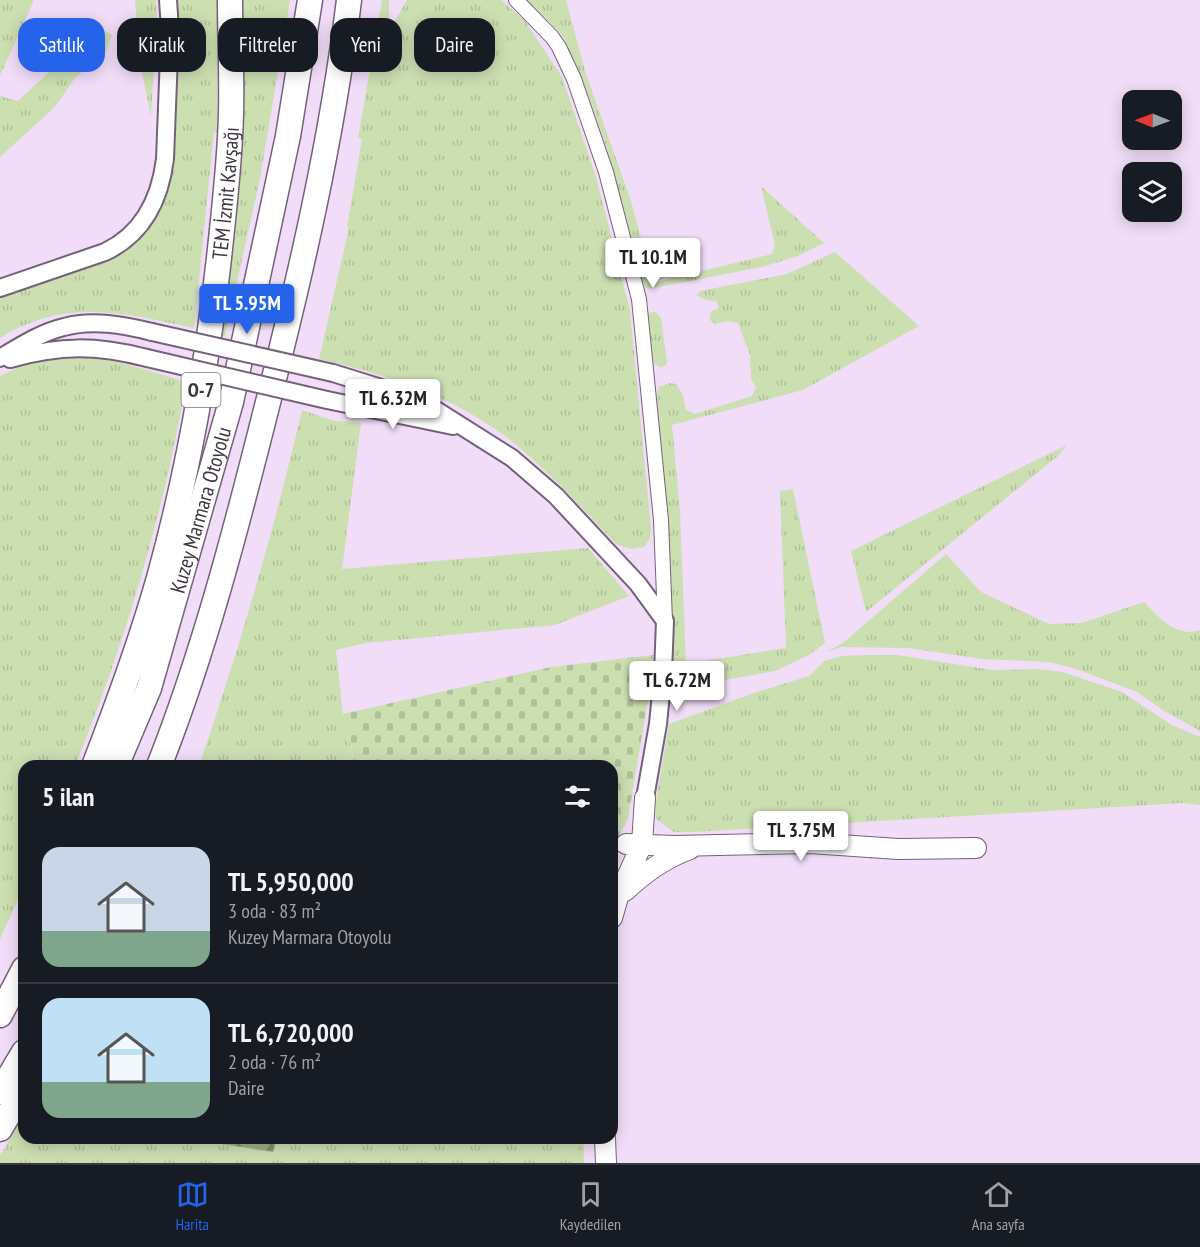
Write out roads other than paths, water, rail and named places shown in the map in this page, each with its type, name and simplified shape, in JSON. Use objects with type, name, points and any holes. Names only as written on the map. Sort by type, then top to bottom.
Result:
[{"type":"highway","name":"TEM İzmit Kavşağı","points":[[96,760],[127,679],[159,580],[196,422],[211,324],[228,171],[231,112],[230,0]]},
{"type":"highway","name":"Kuzey Marmara Otoyolu","points":[[119,760],[149,688],[231,402],[288,136],[310,0]]},
{"type":"highway","name":"Kuzey Marmara Otoyolu","points":[[163,760],[207,627],[236,528],[276,371],[325,149],[350,0]]},
{"type":"highway","points":[[0,1016],[18,981]]},
{"type":"highway","points":[[0,1092],[18,1062]]},
{"type":"highway","points":[[0,1129],[18,1098]]},
{"type":"main road","points":[[618,883],[634,844],[645,798]]},
{"type":"main road","points":[[645,798],[654,827],[663,838],[671,842],[700,845]]},
{"type":"main road","points":[[634,844],[810,843],[898,849],[976,848]]},
{"type":"main road","points":[[618,888],[672,856],[700,845]]},
{"type":"main road","points":[[593,1144],[594,1163]]},
{"type":"main road","points":[[605,1144],[606,1163]]},
{"type":"street","points":[[0,288],[83,261],[119,246],[134,233],[150,211],[163,180],[165,159],[170,29],[168,0]]},
{"type":"street","points":[[516,0],[552,36],[574,79],[606,172],[639,299],[661,520],[665,621],[658,724],[645,798]]},
{"type":"street","points":[[0,360],[24,344],[63,327],[125,325],[333,373],[410,397],[512,458],[556,496],[638,584],[665,621]]},
{"type":"street","points":[[0,360],[39,351],[74,347],[114,350],[327,400],[466,429]]}]
